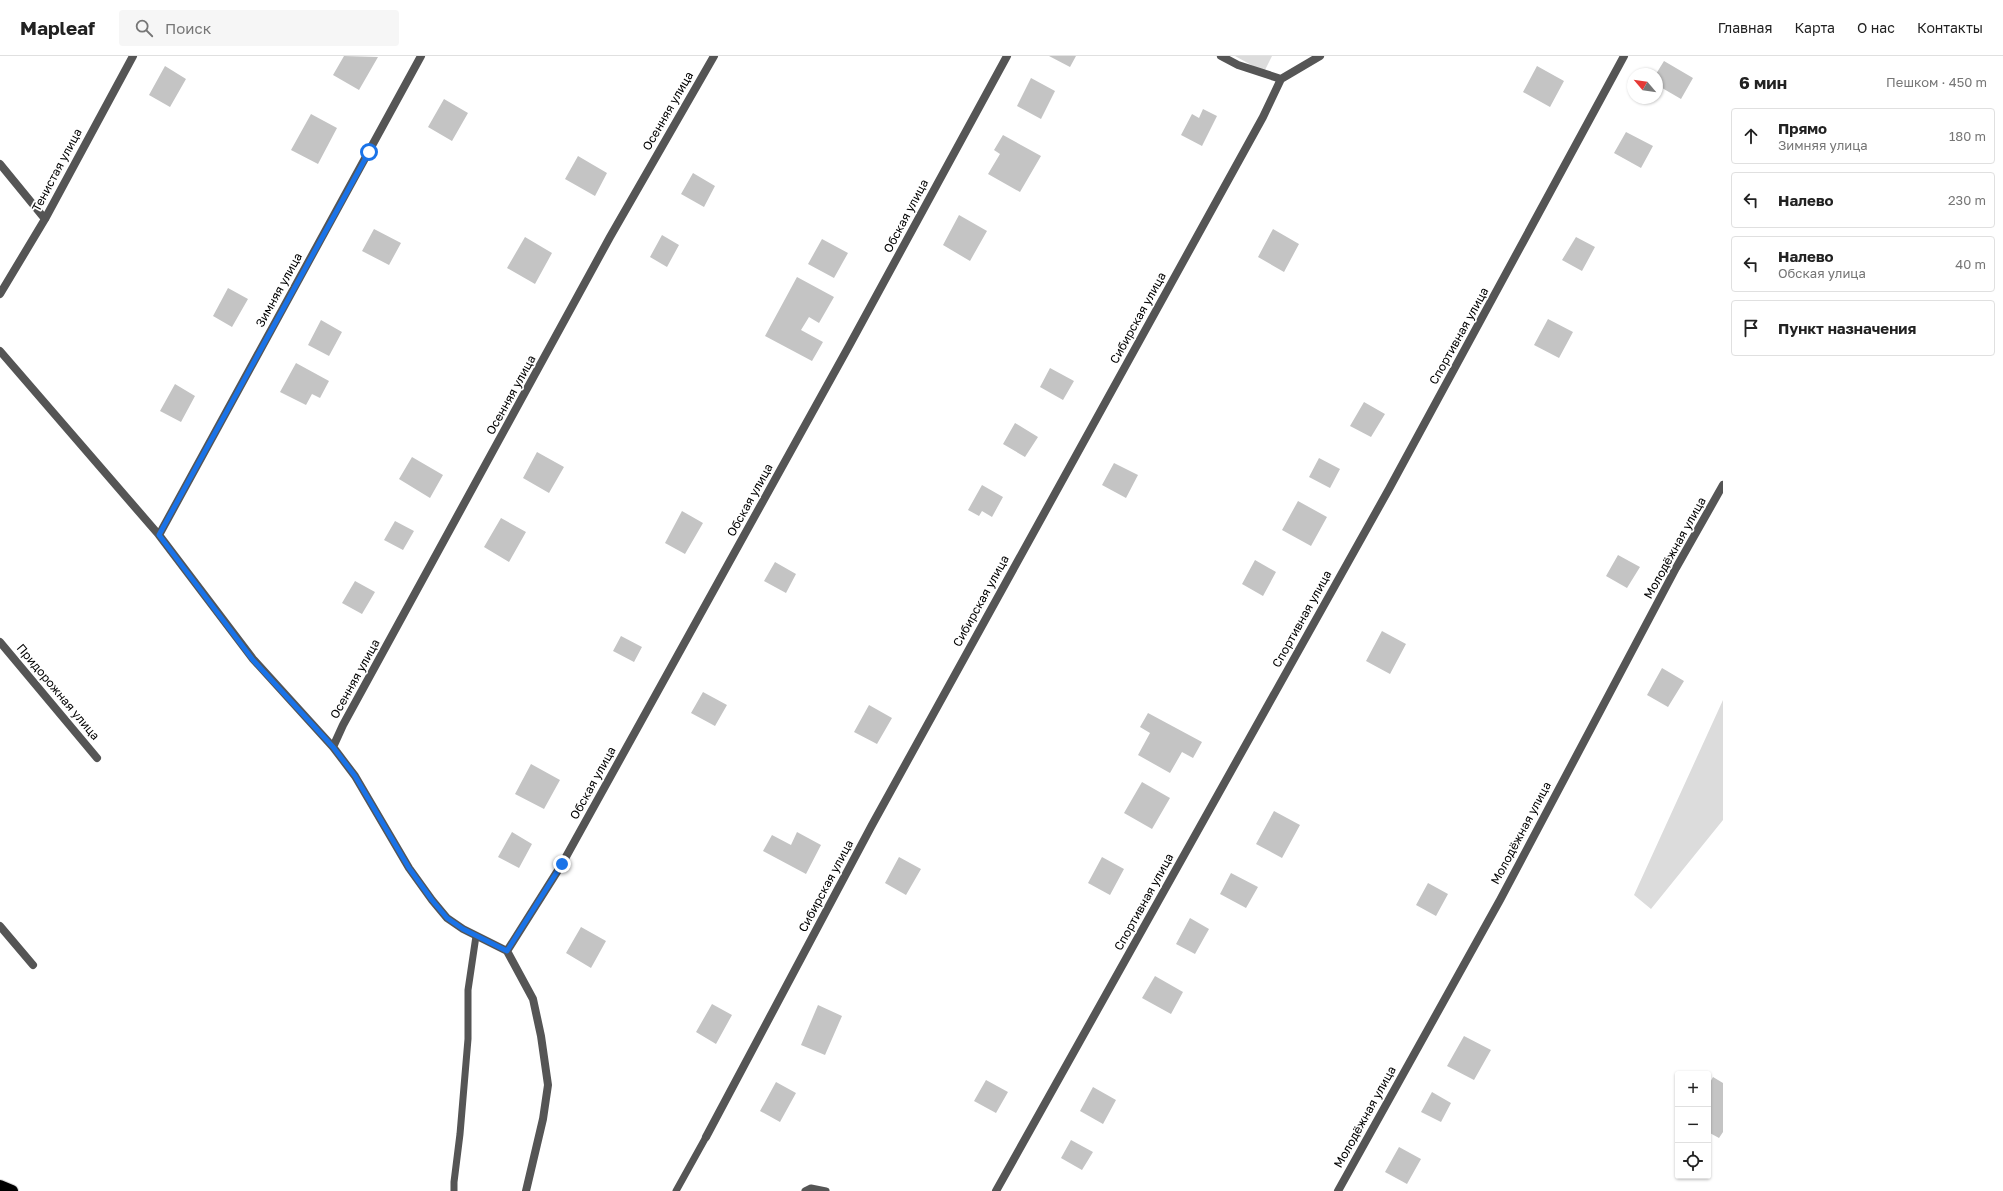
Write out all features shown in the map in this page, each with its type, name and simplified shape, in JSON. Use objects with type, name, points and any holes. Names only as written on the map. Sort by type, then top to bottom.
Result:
[{"type":"highway","points":[[0,1186],[12,1191]]},
{"type":"street","name":"Тенистая улица","points":[[0,294],[45,219],[133,56]]},
{"type":"street","name":"Зимняя улица","points":[[159,535],[421,56]]},
{"type":"street","name":"Осенняя улица","points":[[333,747],[347,718],[610,237],[714,56]]},
{"type":"street","name":"Обская улица","points":[[507,951],[562,864],[850,346],[1007,56]]},
{"type":"street","points":[[1221,56],[1238,65],[1281,79],[1320,56]]},
{"type":"street","name":"Спортивная улица","points":[[996,1191],[1389,489],[1624,56]]},
{"type":"street","name":"Сибирская улица","points":[[706,1137],[880,812],[1262,117],[1281,79]]},
{"type":"street","points":[[0,164],[45,219]]},
{"type":"street","points":[[0,351],[159,535],[253,660],[333,747],[355,776],[409,868],[447,918],[476,936],[507,951],[533,999],[542,1036],[548,1085],[543,1119],[526,1191]]},
{"type":"street","name":"Молодёжная улица","points":[[1338,1191],[1500,900],[1676,568],[1723,485]]},
{"type":"street","name":"Придорожная улица","points":[[0,642],[97,758]]},
{"type":"street","points":[[0,926],[33,965]]},
{"type":"lane","points":[[454,1191],[468,1039],[468,990],[476,936]]},
{"type":"lane","points":[[676,1191],[686,1176],[706,1137]]},
{"type":"lane","points":[[804,1191],[811,1188],[826,1191]]},
{"type":"shaded area","points":[[1235,56],[1272,56],[1264,72]]},
{"type":"shaded area","points":[[1723,700],[1723,820],[1651,909],[1634,895]]},
{"type":"building","points":[[344,56],[378,57],[359,90],[333,75]]},
{"type":"building","points":[[1049,56],[1076,56],[1070,67]]},
{"type":"building","points":[[1664,61],[1693,78],[1681,99],[1663,88],[1663,68],[1660,68]]},
{"type":"building","points":[[165,66],[186,79],[170,107],[149,95]]},
{"type":"building","points":[[1537,66],[1564,81],[1550,107],[1523,92]]},
{"type":"building","points":[[1031,78],[1055,91],[1041,119],[1017,106]]},
{"type":"building","points":[[444,99],[468,113],[452,141],[428,127]]},
{"type":"building","points":[[1203,109],[1217,116],[1202,146],[1181,135],[1192,114],[1199,118]]},
{"type":"building","points":[[311,114],[337,128],[318,164],[291,150]]},
{"type":"building","points":[[1626,132],[1653,146],[1641,168],[1614,153]]},
{"type":"building","points":[[1003,135],[1041,156],[1020,192],[988,174],[1000,154],[994,150]]},
{"type":"building","points":[[578,156],[607,173],[595,196],[565,179]]},
{"type":"building","points":[[693,173],[715,186],[704,207],[681,194]]},
{"type":"building","points":[[959,215],[987,231],[970,261],[943,245]]},
{"type":"building","points":[[374,229],[401,243],[389,265],[362,251]]},
{"type":"building","points":[[1273,229],[1299,244],[1284,272],[1258,257]]},
{"type":"building","points":[[662,235],[679,245],[667,267],[650,257]]},
{"type":"building","points":[[525,237],[552,253],[535,284],[507,268]]},
{"type":"building","points":[[1576,237],[1595,247],[1582,271],[1562,260]]},
{"type":"building","points":[[822,239],[848,253],[834,278],[808,264]]},
{"type":"building","points":[[797,277],[834,297],[819,323],[809,317],[801,330],[823,342],[812,361],[765,336]]},
{"type":"building","points":[[228,288],[248,299],[232,327],[213,316]]},
{"type":"building","points":[[1548,319],[1573,332],[1559,358],[1534,345]]},
{"type":"building","points":[[321,320],[342,332],[329,356],[308,345]]},
{"type":"building","points":[[296,363],[329,381],[320,398],[312,394],[306,405],[280,392]]},
{"type":"building","points":[[1050,368],[1074,381],[1063,400],[1040,387]]},
{"type":"building","points":[[175,384],[195,396],[181,422],[160,411]]},
{"type":"building","points":[[1364,402],[1385,414],[1371,437],[1350,426]]},
{"type":"building","points":[[1015,423],[1038,437],[1025,457],[1003,444]]},
{"type":"building","points":[[537,452],[564,467],[549,493],[523,478]]},
{"type":"building","points":[[412,457],[443,475],[430,498],[399,479]]},
{"type":"building","points":[[1319,458],[1340,469],[1330,488],[1309,477]]},
{"type":"building","points":[[1114,463],[1138,475],[1126,498],[1102,485]]},
{"type":"building","points":[[982,485],[1003,497],[992,517],[982,511],[979,516],[968,510]]},
{"type":"building","points":[[1298,501],[1327,517],[1311,546],[1282,530]]},
{"type":"building","points":[[682,511],[703,523],[685,554],[665,543]]},
{"type":"building","points":[[501,518],[526,532],[509,562],[484,547]]},
{"type":"building","points":[[395,521],[414,531],[403,550],[384,540]]},
{"type":"building","points":[[1618,555],[1640,567],[1627,588],[1606,576]]},
{"type":"building","points":[[1255,560],[1276,572],[1263,596],[1242,584]]},
{"type":"building","points":[[775,562],[796,574],[786,593],[764,581]]},
{"type":"building","points":[[355,581],[375,592],[362,614],[342,603]]},
{"type":"building","points":[[1382,631],[1406,644],[1390,674],[1366,661]]},
{"type":"building","points":[[621,636],[642,647],[634,662],[613,651]]},
{"type":"building","points":[[1662,668],[1684,681],[1668,707],[1647,695]]},
{"type":"building","points":[[703,692],[727,705],[715,726],[691,713]]},
{"type":"building","points":[[869,705],[892,718],[877,744],[854,732]]},
{"type":"building","points":[[1148,713],[1202,742],[1193,758],[1182,752],[1170,773],[1138,755],[1150,733],[1140,727]]},
{"type":"building","points":[[531,764],[560,780],[544,809],[515,794]]},
{"type":"building","points":[[1142,782],[1170,798],[1152,829],[1124,813]]},
{"type":"building","points":[[1274,811],[1300,825],[1282,858],[1256,844]]},
{"type":"building","points":[[512,832],[532,844],[519,868],[498,857]]},
{"type":"building","points":[[797,832],[821,845],[806,874],[763,851],[772,835],[791,845]]},
{"type":"building","points":[[899,857],[921,869],[906,895],[885,883]]},
{"type":"building","points":[[1102,857],[1124,869],[1110,895],[1088,883]]},
{"type":"building","points":[[1231,873],[1258,887],[1246,908],[1220,894]]},
{"type":"building","points":[[1428,883],[1448,894],[1436,916],[1416,905]]},
{"type":"building","points":[[1190,918],[1209,929],[1195,954],[1176,944]]},
{"type":"building","points":[[581,927],[606,941],[591,968],[566,953]]},
{"type":"building","points":[[1155,976],[1183,992],[1171,1014],[1142,998]]},
{"type":"building","points":[[712,1004],[732,1015],[716,1044],[696,1032]]},
{"type":"building","points":[[818,1005],[842,1016],[825,1055],[801,1045]]},
{"type":"building","points":[[1464,1036],[1491,1050],[1474,1080],[1447,1066]]},
{"type":"building","points":[[1713,1077],[1723,1083],[1723,1132],[1719,1138],[1711,1134],[1711,1081]]},
{"type":"building","points":[[986,1080],[1008,1092],[996,1113],[974,1101]]},
{"type":"building","points":[[776,1082],[796,1093],[780,1122],[760,1111]]},
{"type":"building","points":[[1093,1087],[1116,1100],[1103,1124],[1080,1111]]},
{"type":"building","points":[[1432,1092],[1451,1103],[1441,1122],[1421,1112]]},
{"type":"building","points":[[1071,1140],[1093,1152],[1082,1170],[1061,1158]]},
{"type":"building","points":[[1399,1147],[1421,1159],[1407,1184],[1385,1172]]},
{"type":"route","points":[[369,152],[159,535],[253,660],[333,747],[355,776],[409,868],[447,918],[463,929],[507,951],[562,864]]}]
